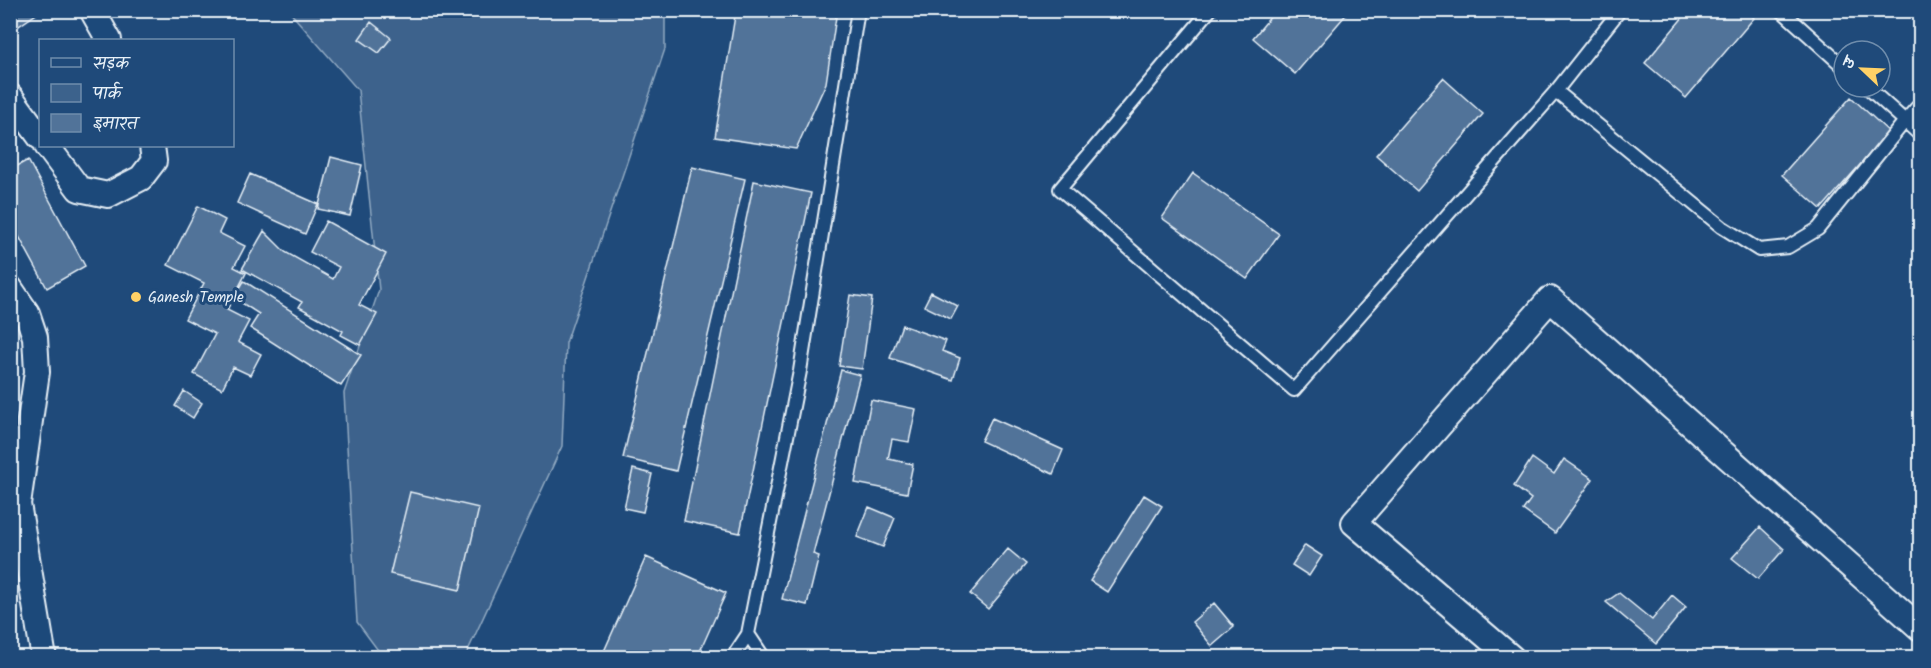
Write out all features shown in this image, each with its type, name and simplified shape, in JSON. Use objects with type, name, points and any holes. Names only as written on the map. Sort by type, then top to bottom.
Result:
[{"type":"street","points":[[92,10],[108,39]]},
{"type":"street","points":[[10,96],[39,136]]},
{"type":"street","points":[[48,147],[79,189],[108,195],[141,178],[154,160],[152,147]]},
{"type":"street","points":[[10,288],[27,313],[35,337],[37,372],[14,500],[44,657]]},
{"type":"street","points":[[1512,657],[1354,523],[1550,299],[1920,628]]},
{"type":"lane","points":[[732,657],[748,634],[800,371],[858,10]]},
{"type":"lane","points":[[1210,10],[1060,189],[1294,390],[1556,91],[1620,10]]},
{"type":"lane","points":[[1781,10],[1832,56]]},
{"type":"lane","points":[[1556,91],[1722,227],[1759,250],[1788,248],[1818,229],[1920,104]]},
{"type":"lane","points":[[1880,99],[1920,135]]},
{"type":"lane","points":[[748,634],[764,657]]},
{"type":"green space","points":[[289,11],[665,11],[665,49],[566,343],[562,446],[465,657],[383,657],[357,622],[344,393],[379,290],[358,90]]},
{"type":"building","points":[[10,10],[42,10],[10,32]]},
{"type":"building","points":[[736,10],[837,10],[826,83],[796,149],[715,137]]},
{"type":"building","points":[[1276,10],[1350,10],[1295,74],[1253,38]]},
{"type":"building","points":[[1689,10],[1746,10],[1754,18],[1686,98],[1645,63]]},
{"type":"building","points":[[371,22],[391,38],[379,53],[359,39]]},
{"type":"building","points":[[1443,78],[1483,114],[1417,191],[1376,155]]},
{"type":"building","points":[[1849,99],[1853,99],[1889,132],[1821,209],[1782,175]]},
{"type":"building","points":[[331,157],[362,165],[350,216],[318,209]]},
{"type":"building","points":[[28,160],[85,266],[47,288],[10,220],[10,170]]},
{"type":"building","points":[[692,167],[745,179],[676,471],[623,458]]},
{"type":"building","points":[[1193,173],[1279,234],[1247,279],[1162,218]]},
{"type":"building","points":[[250,174],[318,204],[305,234],[237,203]]},
{"type":"building","points":[[754,181],[811,193],[740,533],[684,521]]},
{"type":"building","points":[[198,206],[225,220],[219,233],[245,246],[234,267],[246,273],[227,310],[249,321],[238,342],[261,354],[250,375],[233,367],[222,389],[194,374],[215,334],[185,319],[204,283],[168,265]]},
{"type":"building","points":[[326,221],[386,254],[359,305],[377,314],[360,345],[341,335],[343,331],[299,307],[302,302],[242,269],[264,231],[285,252],[333,279],[339,267],[310,252]]},
{"type":"building","points":[[244,281],[361,355],[341,386],[250,328],[259,314],[234,298]]},
{"type":"building","points":[[931,292],[958,306],[951,319],[924,306]]},
{"type":"building","points":[[850,295],[872,298],[862,369],[839,366]]},
{"type":"building","points":[[902,325],[946,341],[942,351],[960,358],[953,380],[890,358]]},
{"type":"building","points":[[841,370],[860,375],[813,554],[819,556],[807,605],[782,599]]},
{"type":"building","points":[[184,391],[202,403],[193,418],[175,406]]},
{"type":"building","points":[[871,400],[916,409],[909,442],[892,439],[888,459],[913,464],[907,493],[855,483]]},
{"type":"building","points":[[992,418],[1063,450],[1053,474],[981,441]]},
{"type":"building","points":[[1532,458],[1554,474],[1564,459],[1593,479],[1555,533],[1523,510],[1531,499],[1514,486]]},
{"type":"building","points":[[633,469],[652,474],[643,512],[624,508]]},
{"type":"building","points":[[410,492],[479,508],[460,590],[390,574]]},
{"type":"building","points":[[1144,495],[1162,506],[1107,592],[1090,581]]},
{"type":"building","points":[[869,507],[895,518],[883,547],[857,537]]},
{"type":"building","points":[[1760,527],[1784,549],[1758,579],[1732,558]]},
{"type":"building","points":[[1305,545],[1322,556],[1309,576],[1292,565]]},
{"type":"building","points":[[1008,549],[1026,564],[988,609],[970,594]]},
{"type":"building","points":[[646,557],[726,593],[697,658],[601,658]]},
{"type":"building","points":[[1619,593],[1652,620],[1672,595],[1686,607],[1656,644],[1606,602]]},
{"type":"building","points":[[1214,603],[1234,627],[1212,646],[1192,622]]},
{"type":"place","name":"Ganesh Temple","points":[[136,297]]}]
